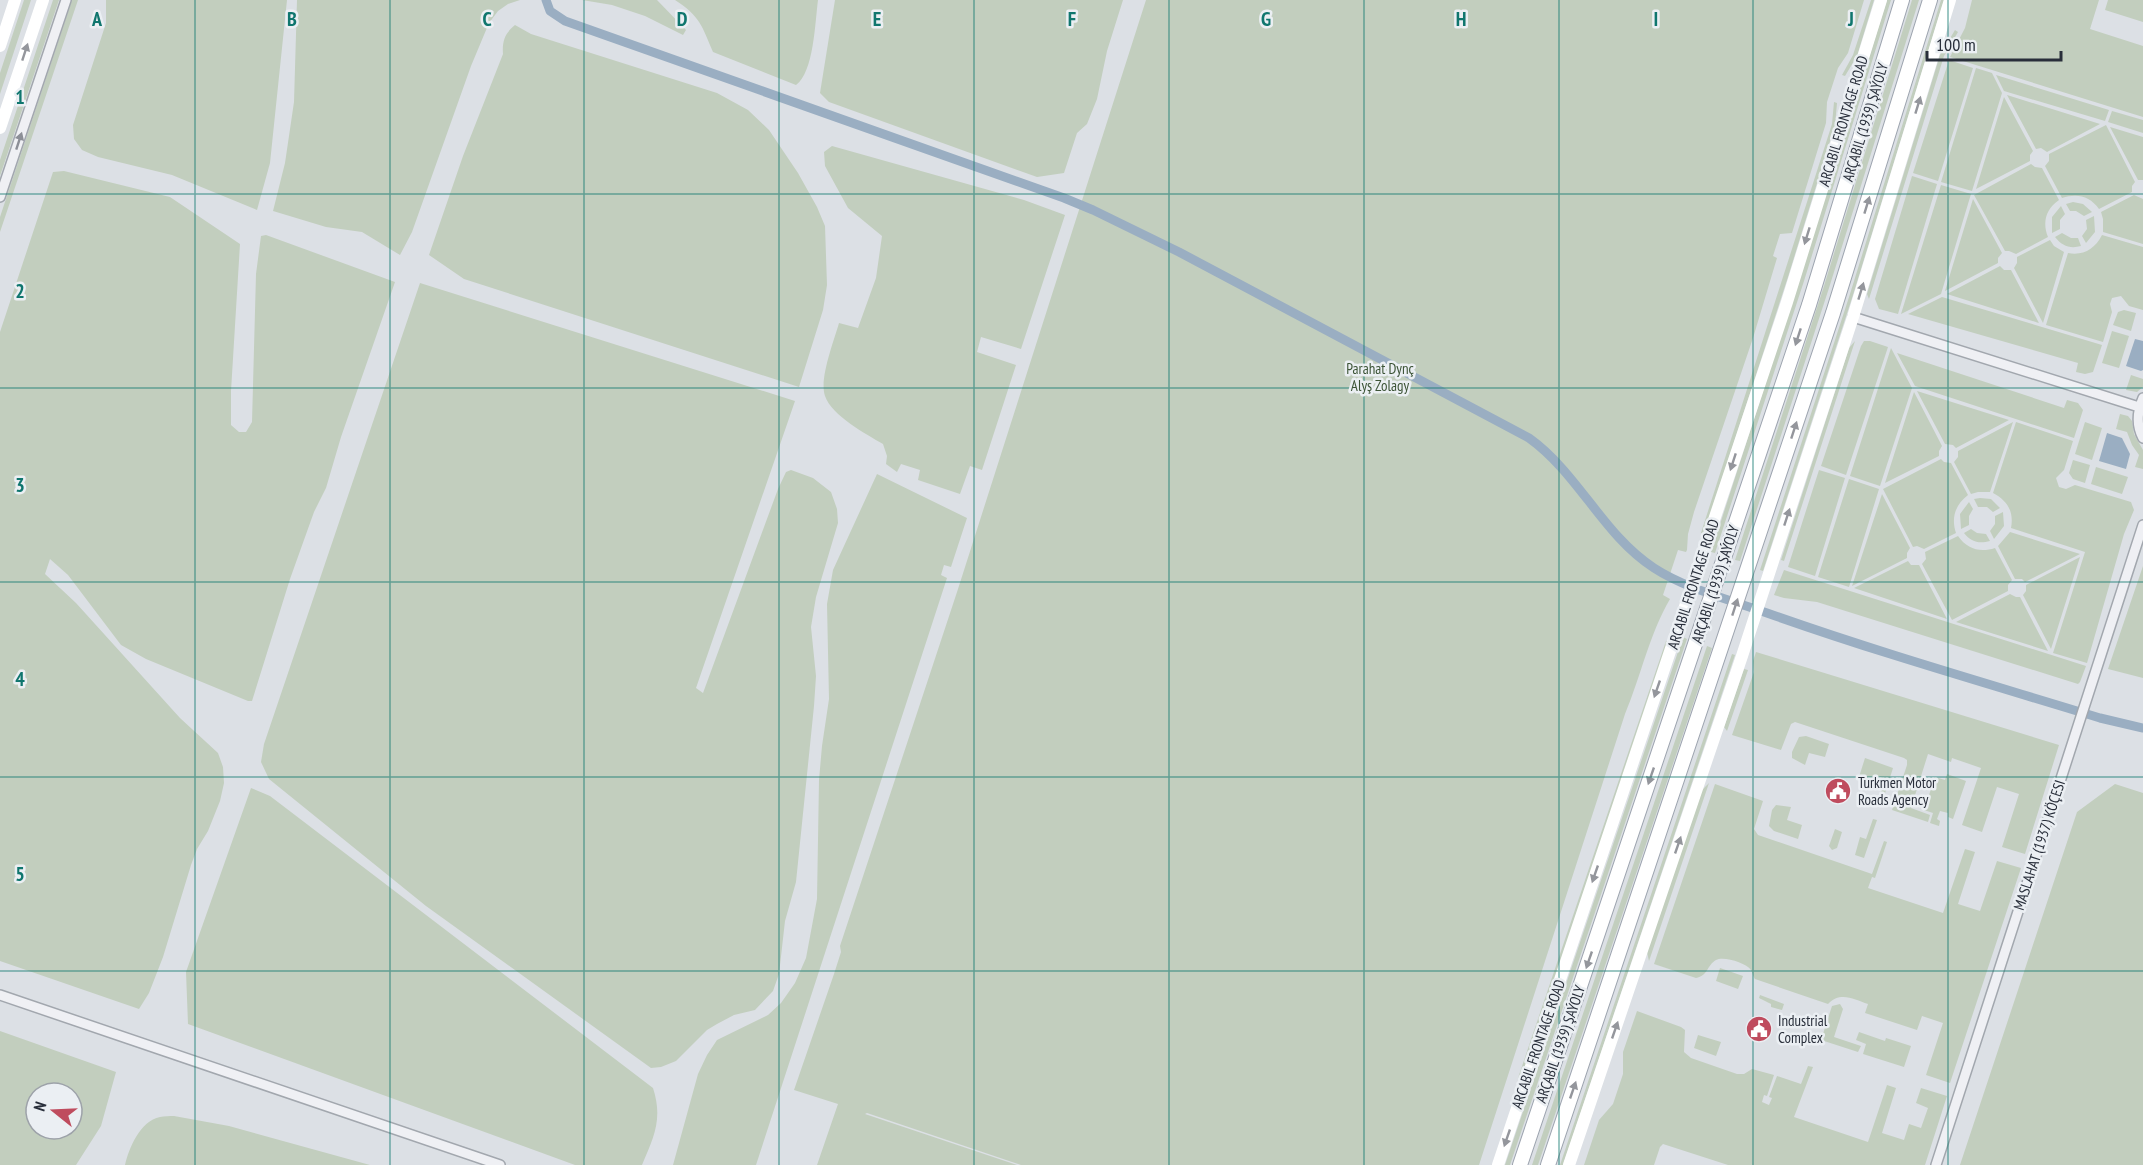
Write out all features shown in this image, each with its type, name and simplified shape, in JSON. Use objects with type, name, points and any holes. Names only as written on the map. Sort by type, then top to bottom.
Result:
[{"type":"main road","name":"ARÇABIL (1939) ŞAÝOLY","points":[[1520,1165],[1809,305],[1902,0]]},
{"type":"main road","name":"ARÇABIL (1939) ŞAÝOLY","points":[[1548,1165],[1833,313],[1930,0]]},
{"type":"street","points":[[0,46],[15,0]]},
{"type":"street","points":[[0,128],[43,0]]},
{"type":"street","points":[[0,197],[66,0]]},
{"type":"street","name":"ARCABIL FRONTAGE ROAD","points":[[1498,1165],[1786,302],[1881,0]]},
{"type":"street","points":[[1569,1165],[1742,656],[1852,317],[1950,0]]},
{"type":"street","points":[[1852,317],[2141,403],[2138,420],[2143,438]]},
{"type":"street","name":"MASLAHAT (1937) KÖÇESI","points":[[1936,1165],[2143,525]]},
{"type":"street","points":[[0,995],[500,1165]]},
{"type":"green space","points":[[24,0],[31,0],[0,94],[0,73]]},
{"type":"green space","points":[[53,0],[59,0],[0,176],[0,160]]},
{"type":"green space","points":[[72,0],[78,0],[0,232],[0,217]]},
{"type":"green space","points":[[106,0],[287,0],[270,163],[257,210],[172,175],[98,157],[82,150],[74,139],[73,125],[106,23]]},
{"type":"green space","points":[[297,0],[520,0],[498,11],[489,23],[471,66],[412,232],[400,255],[362,232],[326,227],[273,211],[285,163],[294,102]]},
{"type":"green space","points":[[582,0],[657,0],[686,30],[683,35],[645,16],[612,5]]},
{"type":"green space","points":[[675,0],[818,0],[813,46],[802,79],[796,85],[713,52],[699,22],[690,11]]},
{"type":"green space","points":[[835,0],[1123,0],[1107,51],[1097,99],[1087,124],[1077,133],[1064,173],[1037,177],[829,102],[820,93]]},
{"type":"green space","name":"Parahat Dynç Alyş Zolagy","points":[[1146,0],[1864,0],[1848,53],[1838,68],[1827,102],[1826,123],[1792,233],[1780,234],[1773,256],[1777,258],[1753,338],[1694,512],[1688,534],[1687,550],[1686,552],[1678,550],[1663,595],[1670,599],[1656,627],[1625,714],[1479,1165],[1021,1165],[867,1113],[865,1114],[1017,1165],[817,1165],[838,1104],[794,1090],[834,974],[841,952],[840,946],[958,589]]},
{"type":"green space","points":[[1871,0],[1874,0],[1857,56],[1845,76],[1842,75],[1853,55]]},
{"type":"green space","points":[[1887,0],[1891,0],[1804,281],[1715,553],[1711,552],[1799,280]]},
{"type":"green space","points":[[1912,0],[1919,0],[1829,288],[1740,561],[1735,560],[1824,286]]},
{"type":"green space","points":[[1941,0],[1944,0],[1853,295],[1763,571],[1760,570],[1850,294]]},
{"type":"green space","points":[[1972,0],[2099,0],[2090,29],[2143,46],[2143,117],[1950,57],[1965,28]]},
{"type":"green space","points":[[2108,0],[2143,0],[2143,22],[2105,10]]},
{"type":"green space","points":[[515,25],[531,34],[717,93],[748,110],[769,130],[798,173],[825,226],[827,285],[823,310],[799,387],[464,279],[429,255],[463,156],[503,54],[505,38]]},
{"type":"green space","points":[[1955,30],[1958,32],[1944,56],[1869,299],[1867,294],[1940,55]]},
{"type":"green space","points":[[1949,60],[1973,68],[1938,181],[1913,173]]},
{"type":"green space","points":[[1976,68],[1992,73],[2002,93],[1972,191],[1941,182]]},
{"type":"green space","points":[[1996,75],[2109,110],[2105,121],[2004,91]]},
{"type":"green space","points":[[2007,95],[2100,124],[2047,152],[2041,148],[2036,149]]},
{"type":"green space","points":[[2004,97],[2033,151],[2030,161],[1976,189]]},
{"type":"green space","points":[[1834,102],[1837,103],[1835,125],[1704,534],[1701,533],[1832,124]]},
{"type":"green space","points":[[2112,111],[2143,120],[2143,133],[2108,122]]},
{"type":"green space","points":[[2106,125],[2135,182],[2132,192],[2099,209],[2087,198],[2073,196],[2062,198],[2045,166],[2049,161],[2049,154]]},
{"type":"green space","points":[[2110,127],[2143,137],[2143,180],[2138,180]]},
{"type":"green space","points":[[832,146],[1024,200],[1065,215],[1021,349],[981,337],[977,352],[1016,365],[982,470],[970,466],[960,494],[918,480],[920,470],[901,464],[897,472],[886,464],[887,456],[883,444],[842,417],[825,396],[825,370],[839,323],[858,328],[876,278],[882,236],[848,208],[825,166],[824,152]]},
{"type":"green space","points":[[2031,164],[2042,168],[2059,200],[2046,216],[2045,226],[2048,237],[2016,254],[2005,251],[1974,195]]},
{"type":"green space","points":[[64,171],[170,197],[240,244],[231,391],[231,425],[239,432],[246,432],[252,422],[256,274],[261,236],[266,235],[395,282],[341,437],[326,488],[314,512],[290,579],[252,701],[146,659],[121,645],[68,575],[50,559],[45,574],[76,603],[180,718],[218,753],[223,767],[224,783],[220,801],[208,831],[197,849],[163,957],[149,993],[139,1009],[0,961],[0,332],[53,172]]},
{"type":"green space","points":[[1912,176],[1937,184],[1898,314],[1879,309],[1875,299]]},
{"type":"green space","points":[[1941,185],[1971,194],[1941,294],[1901,314]]},
{"type":"green space","points":[[2134,195],[2143,199],[2143,244],[2103,232],[2101,212]]},
{"type":"green space","points":[[1973,199],[2002,253],[1998,258],[1998,263],[1945,291]]},
{"type":"green space","points":[[2073,202],[2083,204],[2092,212],[2084,216],[2076,211],[2070,211],[2066,204]]},
{"type":"green space","points":[[2061,206],[2065,214],[2060,220],[2060,229],[2052,233],[2052,217]]},
{"type":"green space","points":[[2094,216],[2095,232],[2086,243],[2082,236],[2087,229],[2086,220]]},
{"type":"green space","points":[[2062,233],[2071,238],[2078,238],[2081,246],[2070,247],[2060,243],[2055,237]]},
{"type":"green space","points":[[2102,235],[2143,247],[2143,310],[2129,306],[2121,296],[2112,298],[2110,304],[2112,312],[2103,342],[2046,325],[2068,253],[2088,250]]},
{"type":"green space","points":[[2050,240],[2054,246],[2064,252],[2043,323],[2014,268],[2017,257]]},
{"type":"green space","points":[[2000,266],[2004,270],[2011,270],[2039,323],[1947,294]]},
{"type":"green space","points":[[420,283],[795,401],[696,688],[703,693],[786,472],[791,470],[813,478],[831,492],[837,509],[838,523],[816,597],[811,627],[816,676],[814,706],[796,882],[785,921],[779,974],[773,991],[755,1010],[734,1015],[707,1030],[676,1061],[661,1067],[651,1068],[426,906],[269,779],[261,762],[264,744]]},
{"type":"green space","points":[[1942,297],[2102,345],[2093,372],[2085,374],[2076,372],[2078,363],[1908,314]]},
{"type":"green space","points":[[2124,310],[2136,313],[2131,331],[2113,325],[2118,312]]},
{"type":"green space","points":[[2112,331],[2129,336],[2119,368],[2102,363]]},
{"type":"green space","points":[[1855,341],[1784,561],[1781,560],[1849,348]]},
{"type":"green space","points":[[1864,341],[1888,347],[1846,475],[1821,466]]},
{"type":"green space","points":[[1891,348],[1912,388],[1880,486],[1850,476]]},
{"type":"green space","points":[[1897,353],[2064,408],[2067,400],[2078,403],[2083,410],[2074,438],[1915,386]]},
{"type":"green space","points":[[2131,375],[2143,379],[2143,387],[2137,392],[2126,390]]},
{"type":"green space","points":[[1917,391],[2009,420],[1956,448],[1945,444]]},
{"type":"green space","points":[[1914,392],[1942,446],[1939,456],[1885,483]]},
{"type":"green space","points":[[2120,414],[2128,416],[2132,421],[2134,434],[2143,450],[2143,469],[2135,467],[2139,455],[2127,432],[2116,429]]},
{"type":"green space","points":[[2013,422],[1990,492],[1971,494],[1954,462],[1958,457],[1958,451]]},
{"type":"green space","points":[[2016,422],[2073,441],[2064,470],[2056,478],[2059,487],[2066,489],[2075,485],[2131,502],[2134,510],[2124,534],[2087,663],[2053,653],[2085,552],[2011,528],[2012,517],[2009,508],[1993,493]]},
{"type":"green space","points":[[2085,422],[2102,428],[2092,460],[2075,454]]},
{"type":"green space","points":[[1941,459],[1951,463],[1968,495],[1955,512],[1956,533],[1924,549],[1913,547],[1883,489]]},
{"type":"green space","points":[[2073,460],[2090,465],[2085,483],[2073,479],[2069,473]]},
{"type":"green space","points":[[2096,467],[2128,477],[2122,494],[2091,484]]},
{"type":"green space","points":[[1819,470],[1845,478],[1815,576],[1788,567]]},
{"type":"green space","points":[[877,474],[967,518],[951,567],[944,565],[941,575],[947,578],[756,1165],[673,1165],[698,1074],[707,1055],[717,1040],[768,1015],[781,1003],[795,983],[806,958],[817,899],[819,780],[829,699],[827,604],[833,570]]},
{"type":"green space","points":[[1849,479],[1879,489],[1849,587],[1818,577]]},
{"type":"green space","points":[[1882,494],[1910,548],[1907,558],[1852,586]]},
{"type":"green space","points":[[1974,499],[1991,499],[2000,508],[1993,512],[1987,507],[1978,507]]},
{"type":"green space","points":[[1969,502],[1973,509],[1969,516],[1969,525],[1961,529],[1960,514]]},
{"type":"green space","points":[[2003,512],[2004,526],[1994,539],[1990,531],[1995,524],[1995,516]]},
{"type":"green space","points":[[1971,529],[1977,533],[1986,534],[1990,541],[1972,540],[1964,533]]},
{"type":"green space","points":[[2010,532],[2080,554],[2025,582],[2022,579],[2015,579],[1998,546]]},
{"type":"green space","points":[[1958,536],[1974,549],[1995,548],[2012,580],[2008,585],[2008,591],[1952,620],[1922,564],[1926,559],[1925,552]]},
{"type":"green space","points":[[2080,557],[2051,649],[2023,595],[2026,585]]},
{"type":"green space","points":[[1908,561],[1911,565],[1919,565],[1947,619],[1854,588]]},
{"type":"green space","points":[[2143,566],[2143,678],[2108,669]]},
{"type":"green space","points":[[1784,570],[2086,666],[2078,684],[1817,602],[1774,595]]},
{"type":"green space","points":[[2010,594],[2020,597],[2048,651],[1956,622]]},
{"type":"green space","points":[[1683,637],[1687,639],[1510,1165],[1505,1165]]},
{"type":"green space","points":[[1666,641],[1669,642],[1521,1079],[1518,1078]]},
{"type":"green space","points":[[1707,646],[1712,648],[1538,1165],[1532,1165]]},
{"type":"green space","points":[[1756,652],[2059,745],[2025,854],[2002,847],[2019,794],[1997,787],[1982,832],[1962,825],[1981,768],[1952,758],[1951,762],[1928,754],[1911,808],[1930,815],[1928,822],[1892,810],[1907,765],[1907,760],[1904,758],[1795,722],[1791,724],[1781,750],[1732,735],[1754,672],[1753,661]]},
{"type":"green space","points":[[1732,654],[1735,655],[1563,1165],[1560,1165]]},
{"type":"green space","points":[[1744,669],[1748,670],[1727,731],[1724,727]]},
{"type":"green space","points":[[1806,736],[1829,744],[1825,757],[1809,753],[1805,765],[1792,758],[1792,752],[1799,737]]},
{"type":"green space","points":[[1865,758],[1893,768],[1881,806],[1877,804],[1883,786],[1859,777]]},
{"type":"green space","points":[[1947,774],[1966,781],[1953,819],[1948,817],[1948,813],[1940,811],[1937,819],[1940,821],[1939,826],[1930,823],[1933,813],[1924,810],[1935,777],[1945,780]]},
{"type":"green space","points":[[1709,783],[1649,961],[1647,952],[1702,790]]},
{"type":"green space","points":[[1715,784],[1763,801],[1754,829],[1758,835],[1872,874],[1884,841],[1887,842],[1875,878],[1872,877],[1868,888],[1943,913],[1965,849],[1975,852],[1958,904],[1980,911],[1997,861],[2021,868],[1950,1083],[1926,1075],[1943,1023],[1922,1016],[1917,1030],[1865,1013],[1868,1004],[1852,998],[1837,998],[1828,1004],[1755,979],[1748,967],[1729,960],[1716,960],[1703,975],[1696,978],[1654,964]]},
{"type":"green space","points":[[2115,784],[2143,793],[2143,1165],[1960,1165],[2077,812]]},
{"type":"green space","points":[[251,788],[270,796],[653,1088],[657,1109],[656,1128],[642,1165],[575,1165],[188,1024],[186,972]]},
{"type":"green space","points":[[1776,805],[1791,807],[1787,820],[1802,825],[1798,839],[1774,831],[1769,826],[1772,810]]},
{"type":"green space","points":[[1873,819],[1877,820],[1864,858],[1855,855],[1860,837],[1866,839]]},
{"type":"green space","points":[[1835,829],[1842,832],[1837,848],[1832,850],[1829,846]]},
{"type":"green space","points":[[1720,968],[1743,976],[1738,989],[1716,981]]},
{"type":"green space","points":[[1760,995],[1784,1004],[1782,1010],[1771,1007],[1771,1004],[1759,998]]},
{"type":"green space","points":[[1840,1004],[1843,1009],[1834,1037],[1861,1046],[1858,1052],[1821,1040],[1832,1006]]},
{"type":"green space","points":[[1637,1011],[1685,1030],[1684,1052],[1691,1058],[1737,1074],[1744,1074],[1752,1069],[1774,1075],[1767,1096],[1764,1095],[1762,1102],[1769,1105],[1772,1098],[1769,1097],[1777,1076],[1801,1084],[1808,1066],[1813,1067],[1794,1117],[1868,1142],[1887,1085],[1896,1088],[1882,1133],[1904,1140],[1909,1124],[1921,1128],[1928,1108],[1916,1103],[1921,1088],[1947,1096],[1925,1165],[1728,1165],[1663,1144],[1654,1165],[1584,1165],[1599,1120],[1613,1104],[1623,1074],[1623,1052]]},
{"type":"green space","points":[[0,1031],[116,1072],[101,1126],[76,1165],[0,1165]]},
{"type":"green space","points":[[1859,1032],[1885,1041],[1886,1038],[1911,1046],[1904,1067],[1863,1054],[1866,1044],[1856,1040]]},
{"type":"green space","points":[[1698,1035],[1721,1042],[1716,1056],[1694,1048]]},
{"type":"green space","points":[[174,1116],[229,1126],[370,1165],[125,1165],[129,1151],[141,1129],[160,1117]]},
{"type":"water","points":[[2135,339],[2143,341],[2143,370],[2141,371],[2126,366]]},
{"type":"water","points":[[2107,433],[2122,438],[2130,454],[2126,469],[2099,461]]},
{"type":"waterway","points":[[546,0],[550,11],[565,21],[1064,198],[1179,252],[1529,438],[1562,469],[1620,539],[1654,568],[1680,582],[1709,594],[1891,654],[2100,718],[2143,728]]},
{"type":"place","name":"Turkmen Motor Roads Agency","points":[[1838,791]]},
{"type":"place","name":"Industrial Complex","points":[[1759,1029]]}]
